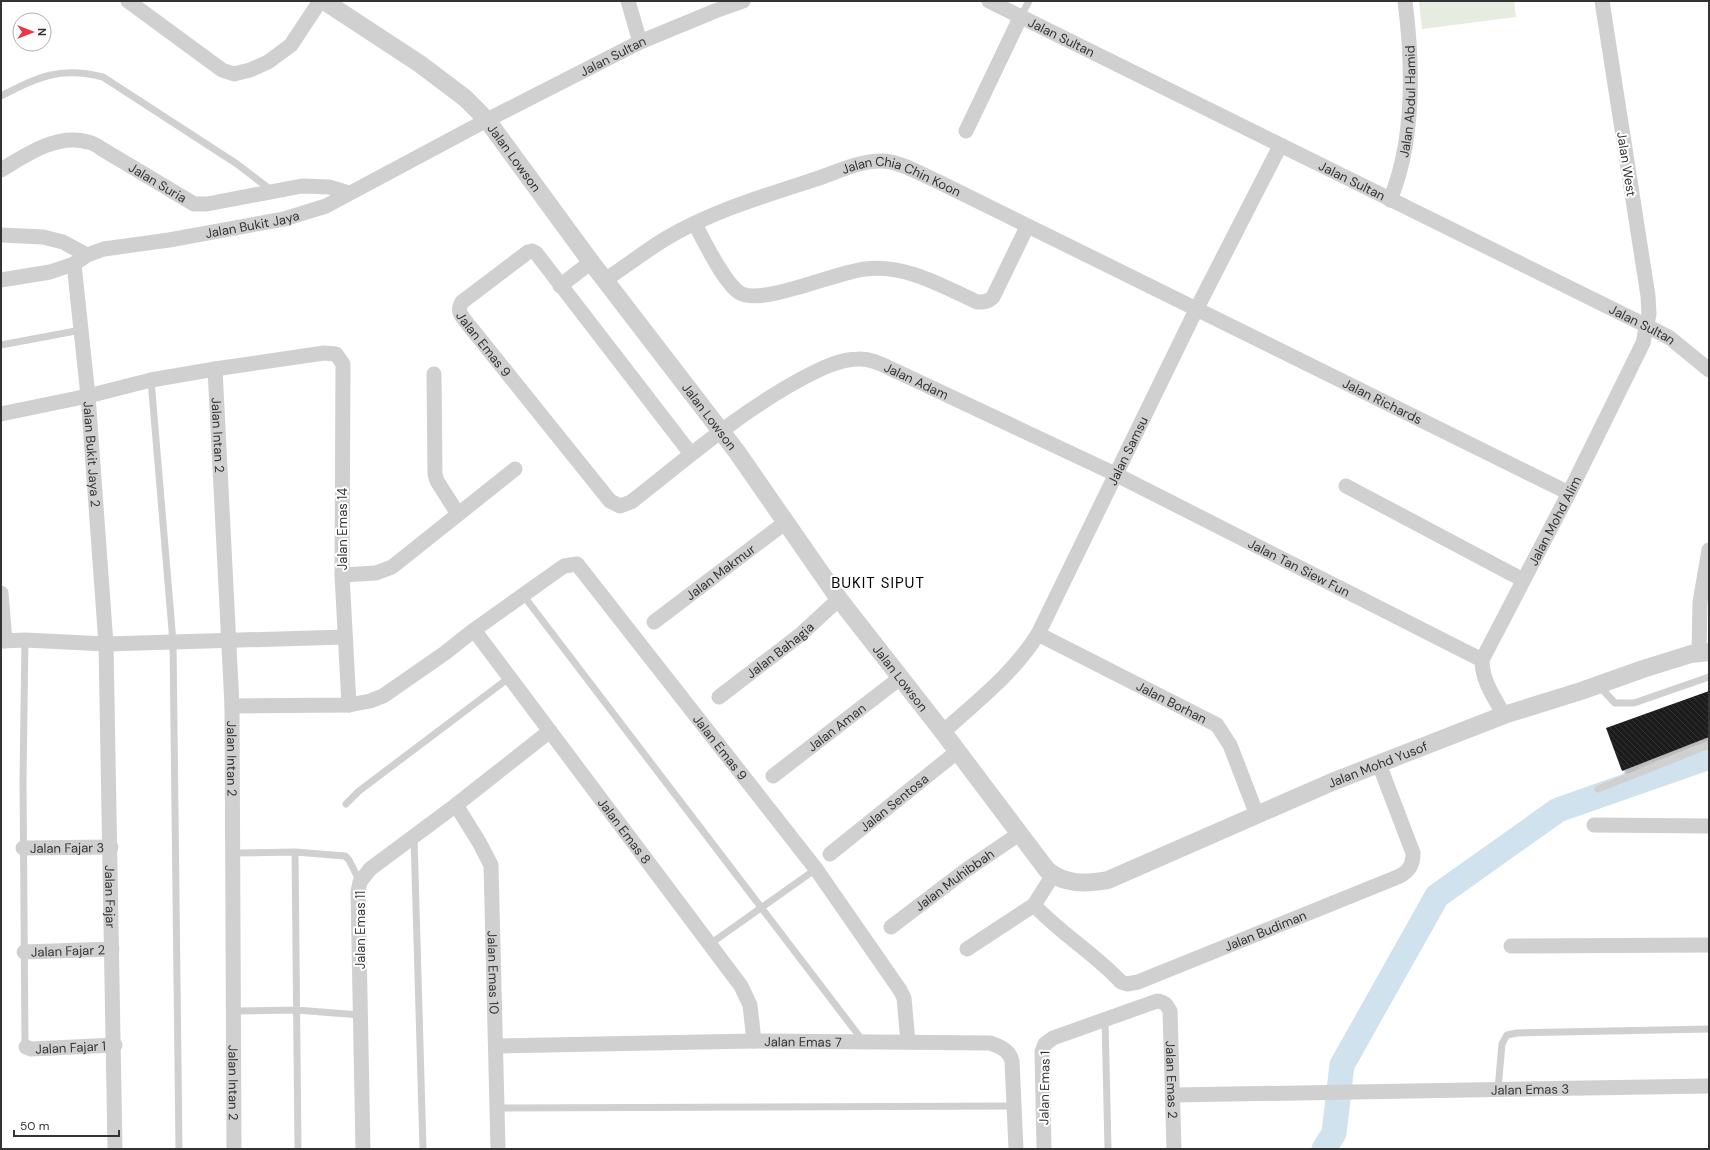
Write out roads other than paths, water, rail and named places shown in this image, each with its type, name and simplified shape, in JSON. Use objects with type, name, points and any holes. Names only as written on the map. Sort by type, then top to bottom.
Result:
[{"type":"street","points":[[128,1],[222,70],[234,74],[250,70],[268,62],[291,45],[320,1]]},
{"type":"street","name":"Jalan Lowson","points":[[324,1],[420,64],[465,98],[487,120],[591,262],[758,481],[839,599],[958,751],[1019,834],[1047,870],[1053,875]]},
{"type":"street","points":[[628,1],[640,42]]},
{"type":"street","name":"Jalan Sultan","points":[[487,120],[640,42],[743,1]]},
{"type":"street","name":"Jalan Sultan","points":[[988,1],[1647,326],[1670,338],[1709,370]]},
{"type":"street","name":"Jalan Abdul Hamid","points":[[1390,200],[1396,186],[1402,163],[1408,126],[1410,93],[1408,26],[1405,1]]},
{"type":"street","name":"Jalan West","points":[[1602,1],[1648,296],[1649,314],[1647,326]]},
{"type":"street","points":[[966,131],[1021,16]]},
{"type":"street","name":"Jalan Bukit Jaya","points":[[1,280],[50,272],[74,264],[87,255],[104,248],[169,240],[284,220],[326,206],[487,120]]},
{"type":"street","name":"Jalan Suria","points":[[1,170],[53,143],[62,140],[75,140],[88,142],[102,148],[194,204],[207,204],[302,186],[328,187],[349,193]]},
{"type":"street","name":"Jalan Samsu","points":[[943,732],[1012,668],[1028,650],[1038,634],[1196,310],[1280,146]]},
{"type":"street","name":"Jalan Chia Chin Koon","points":[[605,280],[665,239],[695,224],[770,195],[857,165],[884,161],[904,166],[940,182],[1027,227],[1196,310]]},
{"type":"street","points":[[695,224],[726,278],[741,294],[748,296],[764,295],[784,291],[866,269],[881,269],[910,273],[928,279],[977,302],[988,301],[993,297],[1027,227]]},
{"type":"street","points":[[1,235],[16,235],[63,242],[87,255]]},
{"type":"street","name":"Jalan Emas 9","points":[[691,454],[536,253],[532,251],[528,252],[462,302],[459,307],[459,312],[610,501],[620,506],[631,502],[721,431]]},
{"type":"street","points":[[560,286],[591,262]]},
{"type":"street","name":"Jalan Bukit Jaya 2","points":[[74,264],[88,396],[106,644]]},
{"type":"street","name":"Jalan Richards","points":[[1196,310],[1569,493]]},
{"type":"street","name":"Jalan Mohd Alim","points":[[1482,660],[1569,493],[1643,343],[1647,326]]},
{"type":"street","name":"Jalan Emas 14","points":[[215,369],[324,353],[336,354],[343,364],[342,575],[349,705]]},
{"type":"street","name":"Jalan Adam","points":[[721,431],[779,391],[818,370],[840,362],[861,358],[870,360],[898,372],[1115,474]]},
{"type":"street","points":[[1,414],[88,396],[151,380],[215,369]]},
{"type":"street","name":"Jalan Intan 2","points":[[215,369],[232,706],[234,1149]]},
{"type":"street","points":[[434,374],[435,474],[437,481],[458,514]]},
{"type":"street","points":[[342,575],[376,573],[392,567],[516,469]]},
{"type":"street","name":"Jalan Tan Siew Fun","points":[[1115,474],[1482,660]]},
{"type":"street","points":[[1346,486],[1523,580]]},
{"type":"street","name":"Jalan Makmur","points":[[654,622],[786,522]]},
{"type":"street","points":[[1704,652],[1700,602],[1709,550]]},
{"type":"street","name":"Jalan Emas 9","points":[[232,706],[349,705],[370,701],[382,696],[445,653],[474,630],[564,566],[577,564],[816,869],[900,990],[904,998],[908,1042]]},
{"type":"street","points":[[1,593],[3,641],[25,640],[106,644],[345,638]]},
{"type":"street","name":"Jalan Bahagia","points":[[718,697],[800,635],[839,599]]},
{"type":"street","name":"Jalan Emas 8","points":[[474,630],[728,968],[747,996],[752,1017],[754,1041]]},
{"type":"street","name":"Jalan Borhan","points":[[1038,634],[1217,725],[1230,745],[1257,816]]},
{"type":"street","name":"Jalan Fajar","points":[[106,644],[111,847],[115,1149]]},
{"type":"street","name":"Jalan Mohd Yusof","points":[[1053,875],[1078,883],[1108,880],[1201,838],[1504,714],[1643,669],[1704,652]]},
{"type":"street","points":[[1482,660],[1482,671],[1486,683],[1504,714]]},
{"type":"street","name":"Jalan Aman","points":[[773,776],[900,678]]},
{"type":"street","name":"Jalan Emas 11","points":[[363,1149],[358,892],[360,882],[370,869],[456,805],[550,731]]},
{"type":"street","name":"Jalan Sentosa","points":[[830,854],[958,751]]},
{"type":"street","name":"Jalan Budiman","points":[[1034,905],[1048,920],[1091,953],[1121,982],[1127,984],[1138,982],[1400,876],[1411,866],[1413,853],[1379,764]]},
{"type":"street","name":"Jalan Emas 10","points":[[456,805],[479,842],[491,865],[498,1149]]},
{"type":"street","points":[[1594,825],[1709,826]]},
{"type":"street","name":"Jalan Muhibbah","points":[[891,927],[972,865],[1019,834]]},
{"type":"street","name":"Jalan Fajar 3","points":[[23,848],[111,847]]},
{"type":"street","points":[[967,949],[1034,905],[1053,875]]},
{"type":"street","points":[[1511,946],[1709,945]]},
{"type":"street","name":"Jalan Fajar 2","points":[[24,952],[112,949]]},
{"type":"street","name":"Jalan Emas 2","points":[[1106,1020],[1157,1001],[1166,1004],[1170,1011],[1174,1095],[1174,1149]]},
{"type":"street","name":"Jalan Emas 1","points":[[1044,1149],[1042,1052],[1045,1044],[1053,1038],[1106,1020]]},
{"type":"street","name":"Jalan Emas 7","points":[[496,1046],[754,1041],[990,1043],[1000,1046],[1011,1056],[1016,1149]]},
{"type":"street","name":"Jalan Fajar 1","points":[[26,1047],[31,1049],[114,1045]]},
{"type":"street","name":"Jalan Emas 3","points":[[1174,1095],[1709,1086]]},
{"type":"lane","points":[[1021,16],[1029,1]]},
{"type":"lane","points":[[1,96],[32,80],[52,74],[88,73],[103,77],[237,164],[273,192]]},
{"type":"lane","points":[[1,345],[81,330]]},
{"type":"lane","points":[[151,380],[173,642],[179,1149]]},
{"type":"lane","points":[[522,595],[863,1042]]},
{"type":"lane","points":[[25,640],[23,848],[26,1047]]},
{"type":"lane","points":[[1597,685],[1615,703],[1634,703],[1709,676]]},
{"type":"lane","points":[[346,804],[360,791],[510,677]]},
{"type":"lane","points":[[1598,789],[1709,746]]},
{"type":"lane","points":[[414,836],[423,1149]]},
{"type":"lane","points":[[233,853],[295,852],[345,856],[349,860],[360,882]]},
{"type":"lane","points":[[295,852],[298,1149]]},
{"type":"lane","points":[[710,944],[816,869]]},
{"type":"lane","points":[[234,1012],[296,1010],[360,1015]]},
{"type":"lane","points":[[1106,1020],[1108,1149]]},
{"type":"lane","points":[[1498,1089],[1502,1044],[1507,1035],[1709,1029]]},
{"type":"lane","points":[[497,1108],[1014,1106]]},
{"type":"waterway","points":[[1324,1149],[1334,1133],[1342,1065],[1437,896],[1558,810],[1709,757]]},
{"type":"district","name":"BUKIT SIPUT","points":[[878,583]]}]
